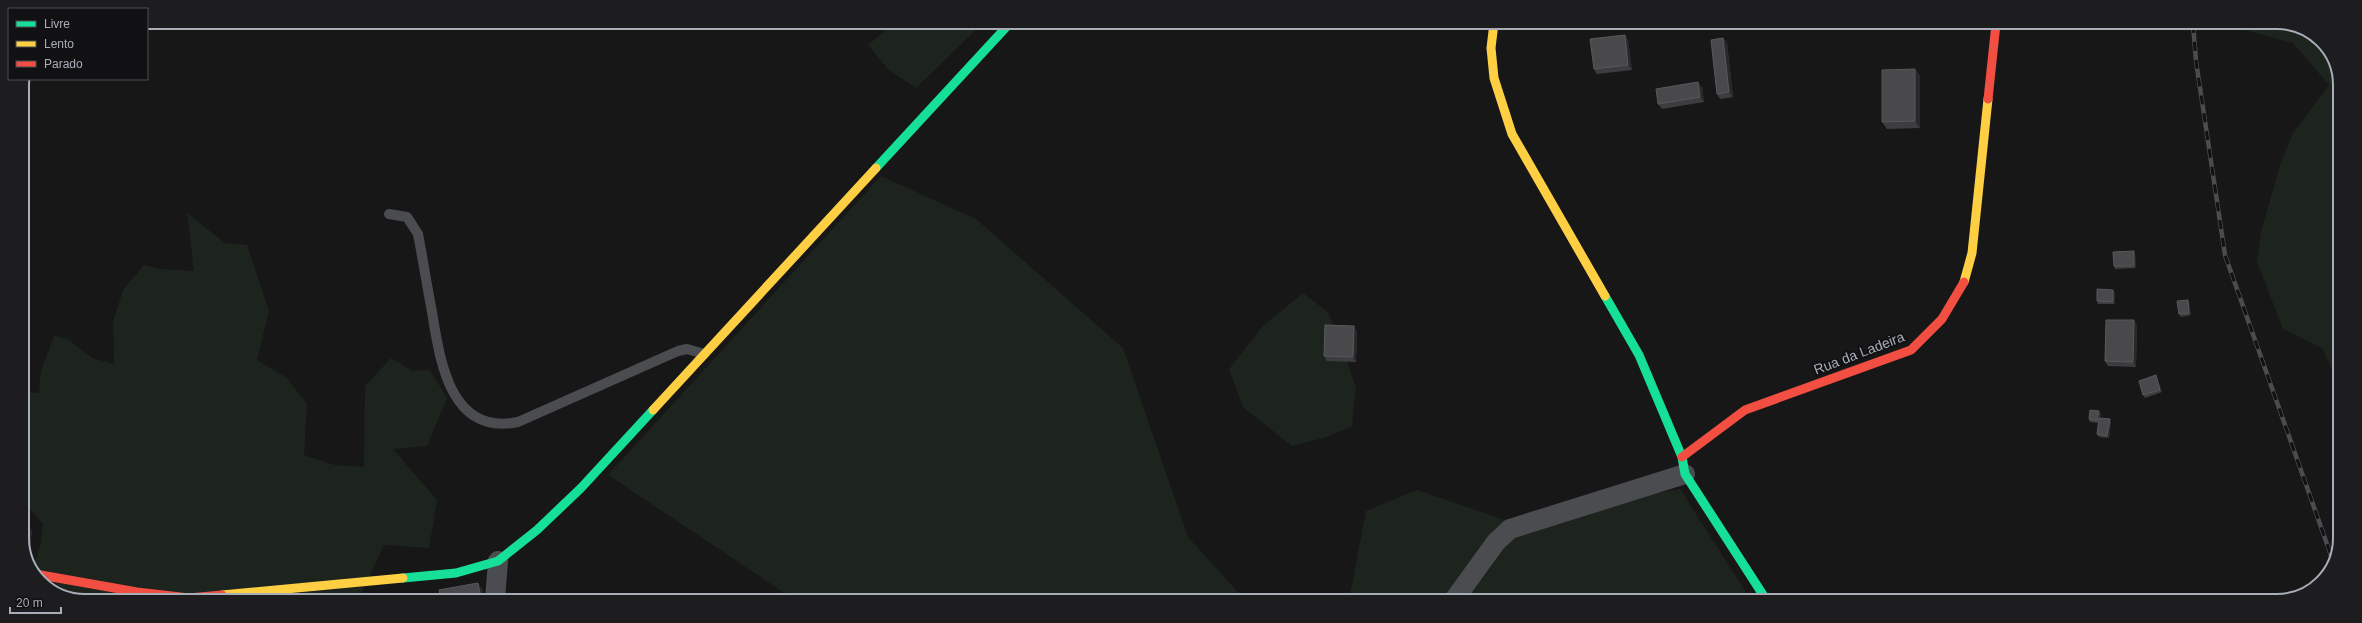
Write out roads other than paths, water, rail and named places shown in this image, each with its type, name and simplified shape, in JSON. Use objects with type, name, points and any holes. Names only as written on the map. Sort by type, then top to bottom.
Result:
[{"type":"street","points":[[231,594],[456,573],[498,561],[538,530],[581,488],[1004,29]]},
{"type":"street","points":[[1493,29],[1491,48],[1494,78],[1512,134],[1639,355],[1684,466],[1763,594]]},
{"type":"street","name":"Rua da Ladeira","points":[[1684,466],[1745,410],[1911,350],[1942,319],[1964,283],[1972,253],[1995,29]]},
{"type":"street","points":[[1458,594],[1496,542],[1510,529],[1684,466]]},
{"type":"street","points":[[495,594],[498,561]]},
{"type":"street","points":[[44,576],[154,594]]},
{"type":"lane","points":[[389,214],[407,217],[418,234],[441,365],[456,398],[478,418],[492,423],[505,425],[518,422],[678,351],[687,349],[704,354]]},
{"type":"railway","points":[[2193,29],[2196,61],[2225,255],[2331,554]]}]
